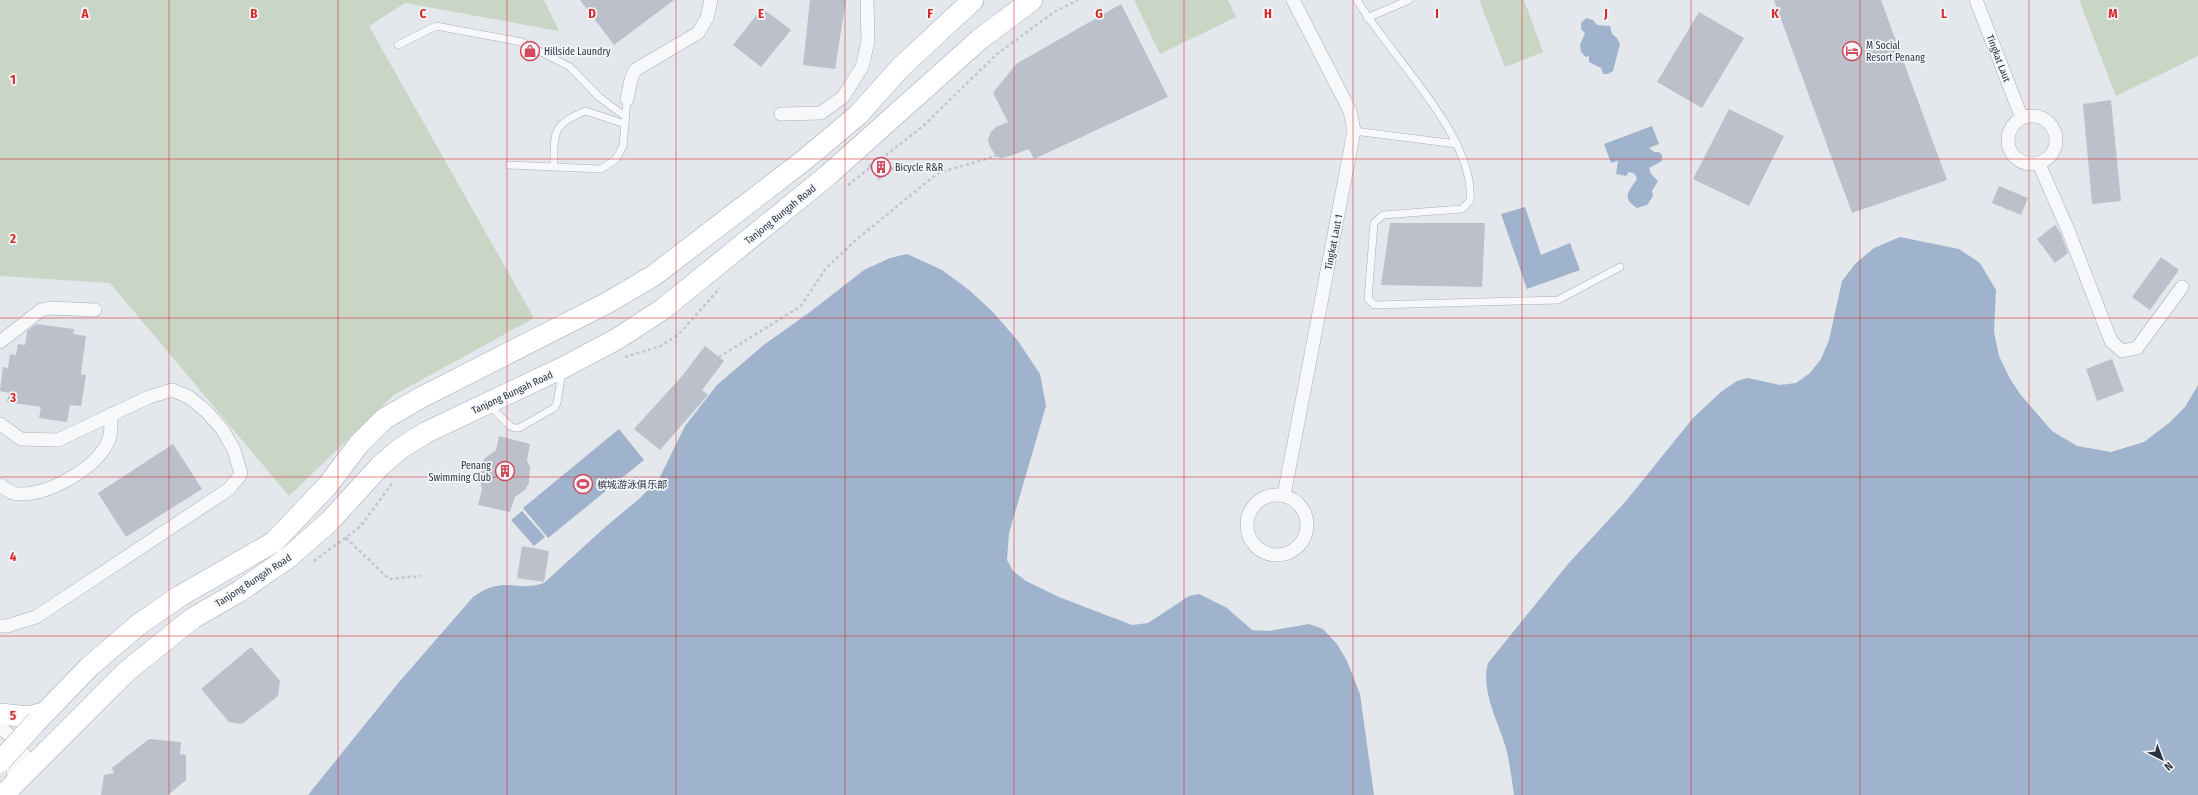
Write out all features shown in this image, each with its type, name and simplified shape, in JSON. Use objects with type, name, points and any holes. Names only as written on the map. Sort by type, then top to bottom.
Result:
[{"type":"main road","name":"Tanjong Bungah Road","points":[[0,762],[89,667],[138,625],[180,596],[274,542],[328,484],[359,444],[384,419],[420,398],[606,303],[653,276],[803,161],[858,115],[900,68],[973,0]]},
{"type":"main road","name":"Tanjong Bungah Road","points":[[3,795],[127,672],[193,618],[240,591],[289,557],[330,521],[380,466],[401,448],[427,432],[562,368],[617,339],[663,309],[827,176],[980,39],[1032,0]]},
{"type":"main road","points":[[0,714],[41,717]]},
{"type":"street","points":[[628,99],[631,80],[635,70],[698,33],[708,18],[711,0]]},
{"type":"street","points":[[781,114],[821,113],[843,97],[862,67],[868,42],[867,0]]},
{"type":"street","name":"Tingkat Laut 1","points":[[1284,495],[1354,131],[1350,111],[1293,0]]},
{"type":"street","name":"Tingkat Laut","points":[[1976,0],[2021,116]]},
{"type":"street","points":[[2034,115],[2043,117],[2055,129],[2057,137],[2052,154],[2038,164],[2022,162],[2010,150],[2008,133],[2021,116],[2034,115]]},
{"type":"street","points":[[2038,164],[2068,230],[2111,340],[2122,351],[2137,348],[2182,287]]},
{"type":"street","points":[[0,342],[41,310],[50,308],[95,310]]},
{"type":"street","points":[[0,424],[21,439],[58,440],[149,397],[172,390],[189,397],[207,412],[222,429],[234,450],[241,474],[228,490],[36,617],[7,626],[0,626]]},
{"type":"street","points":[[0,485],[8,491],[18,494],[33,493],[68,480],[92,462],[107,444],[110,435],[111,414]]},
{"type":"street","points":[[1274,495],[1284,495],[1293,499],[1301,506],[1306,514],[1308,525],[1306,535],[1301,543],[1290,553],[1275,556],[1265,554],[1256,548],[1250,541],[1246,531],[1248,516],[1255,503],[1274,495]]},
{"type":"street","points":[[0,726],[10,736]]},
{"type":"street","points":[[0,788],[7,778],[22,764],[24,754]]},
{"type":"lane","points":[[1357,0],[1367,18],[1439,112],[1457,144],[1467,171],[1471,192],[1470,201],[1462,209],[1383,215],[1378,218],[1374,223],[1368,299],[1374,305],[1558,300],[1620,267]]},
{"type":"lane","points":[[1367,18],[1409,0]]},
{"type":"lane","points":[[398,45],[436,26],[522,42],[570,67],[599,97],[626,121]]},
{"type":"lane","points":[[509,165],[601,169],[616,159],[623,146],[628,99]]},
{"type":"lane","points":[[554,167],[554,137],[561,123],[586,111],[626,121]]},
{"type":"lane","points":[[1354,131],[1457,144]]},
{"type":"lane","points":[[487,403],[510,426],[519,428],[554,408],[557,403],[562,368]]},
{"type":"path","points":[[719,357],[801,306],[826,268],[857,239],[938,173],[996,156]]},
{"type":"path","points":[[346,538],[389,579],[421,576]]},
{"type":"green space","points":[[0,0],[544,0],[559,31],[405,3],[369,26],[534,318],[394,395],[289,496],[110,283],[0,276]]},
{"type":"green space","points":[[1134,0],[1228,0],[1236,17],[1160,54]]},
{"type":"green space","points":[[1479,0],[1524,0],[1543,52],[1505,67]]},
{"type":"green space","points":[[2079,0],[2198,0],[2198,56],[2116,96]]},
{"type":"water","points":[[1586,18],[1593,20],[1597,25],[1610,26],[1612,34],[1617,38],[1620,44],[1613,71],[1608,74],[1603,74],[1601,68],[1589,62],[1589,56],[1586,57],[1581,52],[1580,45],[1585,33],[1581,29],[1581,23]]},
{"type":"water","points":[[1652,126],[1659,144],[1649,148],[1654,152],[1659,152],[1662,155],[1662,161],[1649,168],[1651,174],[1658,181],[1652,191],[1653,196],[1647,205],[1637,208],[1632,204],[1628,197],[1629,190],[1637,179],[1635,174],[1629,172],[1626,176],[1616,174],[1618,161],[1611,163],[1604,144]]},
{"type":"water","points":[[1525,207],[1541,255],[1570,243],[1580,270],[1527,289],[1501,214]]},
{"type":"water","points":[[1900,237],[1959,249],[1980,263],[1996,290],[1994,332],[1999,356],[2009,377],[2020,394],[2052,431],[2077,446],[2111,452],[2144,442],[2169,423],[2185,407],[2198,385],[2198,795],[1514,795],[1507,752],[1489,697],[1486,674],[1488,663],[1568,564],[1626,501],[1693,418],[1722,391],[1737,381],[1748,378],[1780,385],[1796,383],[1810,373],[1821,359],[1829,340],[1842,281],[1856,263],[1874,248]]},
{"type":"water","points":[[907,254],[942,270],[969,290],[993,312],[1018,341],[1040,374],[1046,406],[1009,533],[1007,560],[1013,571],[1026,581],[1059,597],[1132,625],[1148,623],[1189,596],[1199,594],[1227,608],[1252,630],[1269,631],[1309,624],[1323,629],[1337,644],[1347,661],[1360,694],[1374,795],[308,795],[400,681],[473,597],[484,590],[502,585],[534,586],[544,583],[603,529],[640,498],[659,479],[685,426],[717,385],[765,344],[810,312],[864,270],[890,258]]},
{"type":"water","name":"槟城游泳俱乐部","points":[[619,429],[644,460],[548,538],[523,508]]},
{"type":"water","points":[[522,511],[545,537],[534,546],[511,520]]},
{"type":"building","points":[[580,0],[674,0],[614,45]]},
{"type":"building","points":[[810,0],[846,0],[835,69],[803,65]]},
{"type":"building","points":[[1774,0],[1881,0],[1947,180],[1852,213]]},
{"type":"building","points":[[1121,4],[1168,97],[1034,159],[1029,149],[1001,158],[996,156],[989,145],[988,139],[991,132],[996,127],[1008,122],[993,93],[1016,64]]},
{"type":"building","points":[[762,8],[791,30],[761,67],[733,45]]},
{"type":"building","points":[[1699,12],[1744,38],[1702,108],[1657,82]]},
{"type":"building","points":[[2111,100],[2121,201],[2092,204],[2083,104]]},
{"type":"building","points":[[1729,109],[1784,136],[1749,206],[1693,179]]},
{"type":"building","name":"Bicycle R&R","points":[[883,156],[894,169],[879,180],[868,165]]},
{"type":"building","points":[[1999,186],[2028,198],[2021,215],[1992,203]]},
{"type":"building","points":[[1390,223],[1485,223],[1482,287],[1381,285]]},
{"type":"building","points":[[2055,225],[2060,232],[2068,253],[2055,263],[2037,239]]},
{"type":"building","points":[[2161,257],[2179,270],[2150,310],[2132,297]]},
{"type":"building","points":[[36,324],[74,329],[73,334],[86,336],[81,374],[86,375],[81,406],[70,405],[67,422],[39,418],[41,407],[7,402],[9,393],[0,391],[3,367],[8,368],[10,354],[16,355],[18,344],[25,345],[27,331]]},
{"type":"building","points":[[705,346],[724,361],[702,390],[708,395],[660,450],[634,429],[683,375]]},
{"type":"building","points":[[2112,359],[2124,391],[2097,401],[2086,369]]},
{"type":"building","name":"Penang Swimming Club","points":[[499,436],[530,444],[527,460],[530,467],[529,483],[525,490],[515,497],[510,512],[478,505],[482,489],[479,476],[480,467],[484,459],[496,450]]},
{"type":"building","points":[[173,444],[202,489],[126,537],[98,493]]},
{"type":"building","points":[[522,546],[549,551],[544,582],[517,578]]},
{"type":"building","points":[[251,647],[280,681],[278,696],[242,724],[229,722],[201,689]]},
{"type":"building","points":[[149,739],[181,742],[180,754],[186,755],[186,780],[168,795],[101,795],[104,775],[114,773],[112,768]]},
{"type":"place","name":"Hillside Laundry","points":[[530,51]]},
{"type":"place","name":"M Social Resort Penang","points":[[1852,51]]},
{"type":"place","name":"Bicycle R&R","points":[[881,167]]},
{"type":"place","name":"Penang Swimming Club","points":[[505,471]]},
{"type":"place","name":"槟城游泳俱乐部","points":[[583,484]]}]
